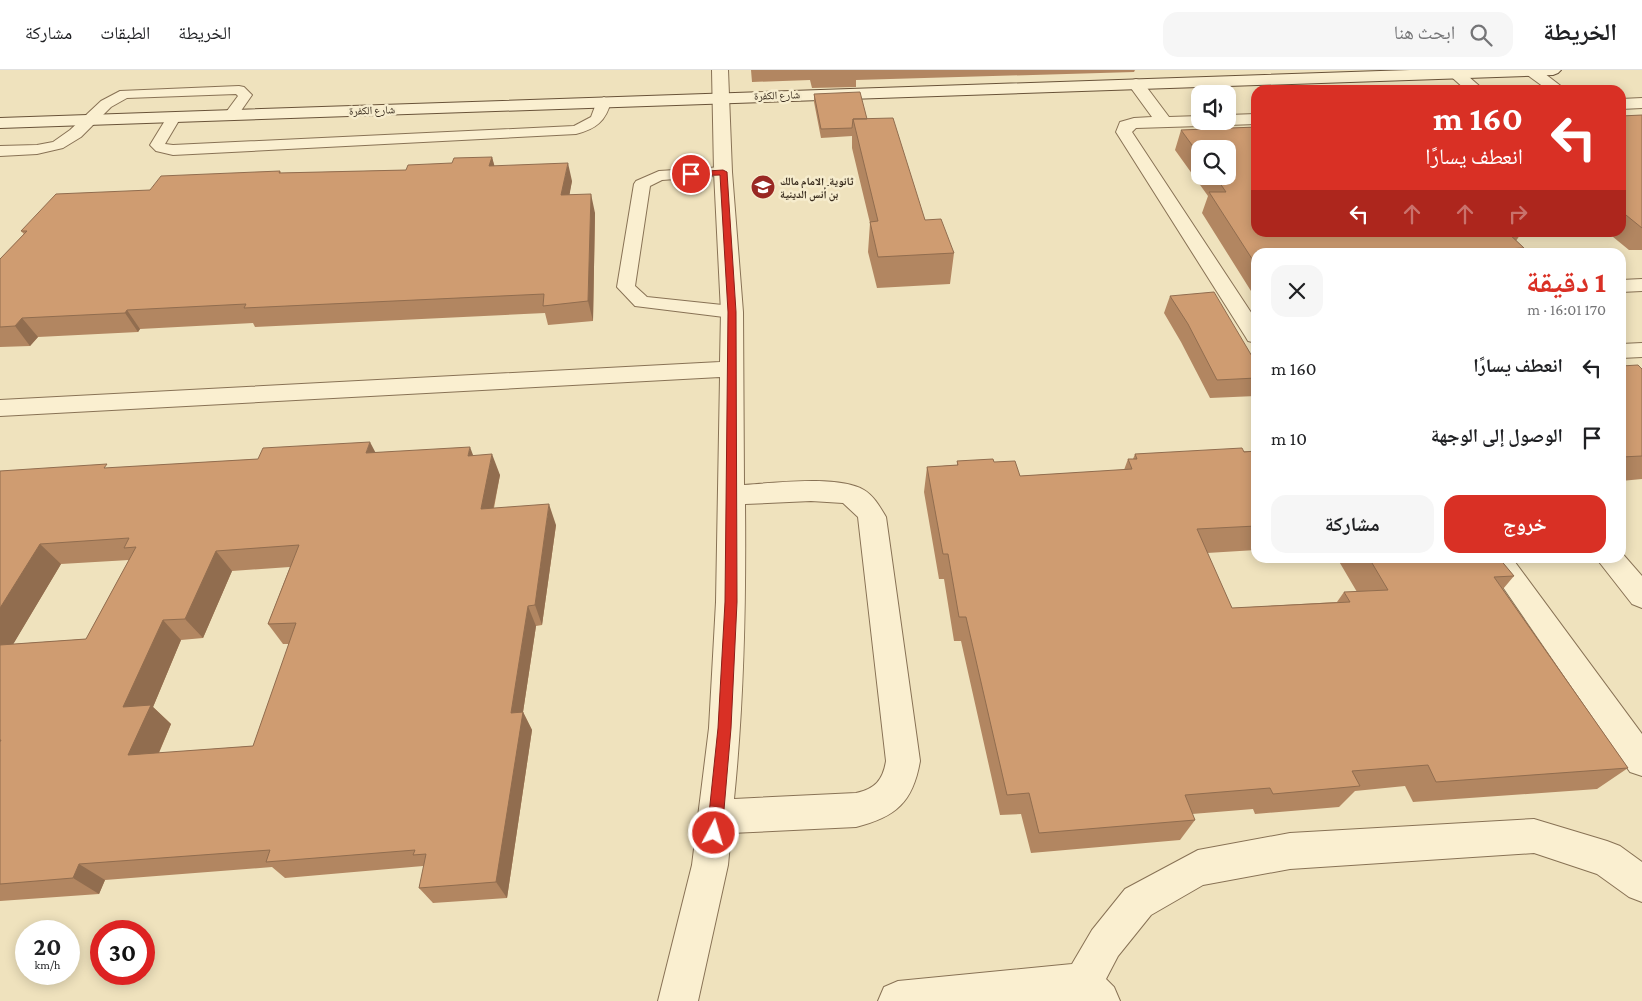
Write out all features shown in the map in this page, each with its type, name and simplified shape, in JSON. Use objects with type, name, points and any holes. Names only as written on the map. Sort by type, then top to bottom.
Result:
[{"type":"street","name":"شارع الكفرة","points":[[0,124],[604,101],[720,83],[1136,84],[1553,70]]},
{"type":"street","points":[[1532,71],[1551,85]]},
{"type":"street","points":[[1455,73],[1470,85]]},
{"type":"street","points":[[678,1001],[710,865],[724,728],[731,602],[732,312],[723,172],[720,83]]},
{"type":"street","points":[[1136,84],[1164,122]]},
{"type":"street","points":[[1626,104],[1642,104]]},
{"type":"street","points":[[1236,119],[1251,118]]},
{"type":"street","points":[[1191,121],[1134,123],[1126,126],[1124,132],[1251,328]]},
{"type":"street","points":[[1626,286],[1642,285]]},
{"type":"street","points":[[1626,351],[1642,350]]},
{"type":"street","points":[[0,408],[733,369]]},
{"type":"street","points":[[716,817],[856,810],[870,807],[883,801],[893,791],[901,776],[903,761],[872,517],[867,507],[859,500],[839,492],[732,495]]},
{"type":"street","points":[[1501,563],[1642,761]]},
{"type":"street","points":[[1614,563],[1642,596]]},
{"type":"street","points":[[898,1001],[1092,992],[1105,943],[1138,902],[1198,868],[1281,853],[1407,842],[1534,836],[1607,859],[1642,884]]},
{"type":"lane","points":[[0,151],[58,146],[68,140],[113,98],[125,94],[239,90],[245,95],[232,115]]},
{"type":"lane","points":[[174,117],[157,145],[161,148],[182,150],[576,130],[592,124],[600,116],[604,101]]},
{"type":"lane","points":[[723,172],[659,176],[642,184],[626,287],[642,302],[732,312]]},
{"type":"building","points":[[860,92],[867,119],[853,119],[852,128],[821,129],[814,94]]},
{"type":"building","points":[[1642,115],[1642,228],[1626,215],[1626,116]]},
{"type":"building","points":[[893,118],[925,220],[941,219],[954,253],[878,257],[870,222],[878,221],[853,119]]},
{"type":"building","points":[[1251,127],[1251,237],[1512,237],[1524,248],[1251,248],[1251,257],[1209,192],[1226,192],[1221,185],[1236,185],[1236,140],[1191,140],[1191,144],[1181,130],[1236,130],[1236,128]]},
{"type":"building","points":[[492,157],[489,166],[568,163],[561,195],[591,194],[588,301],[543,306],[544,294],[244,308],[246,304],[22,318],[15,326],[0,327],[0,259],[27,231],[21,231],[56,194],[150,190],[161,176],[280,171],[279,173],[406,170],[408,165],[452,163],[454,158]]},
{"type":"building","points":[[1214,292],[1251,355],[1251,378],[1217,380],[1188,324],[1170,296]]},
{"type":"building","points":[[1638,365],[1642,369],[1642,456],[1626,457],[1626,366]]},
{"type":"building","points":[[370,442],[366,453],[470,447],[468,456],[492,454],[481,509],[549,504],[535,605],[528,606],[511,713],[523,712],[496,882],[419,888],[426,854],[413,855],[415,850],[266,862],[270,850],[79,864],[73,878],[0,884],[0,645],[86,639],[136,547],[124,548],[129,538],[40,544],[0,608],[0,471],[107,464],[104,468],[258,459],[263,448]],"holes":[[[299,545],[268,624],[296,623],[253,746],[128,755],[151,705],[123,707],[163,620],[185,619],[216,551]]]},
{"type":"building","points":[[1242,448],[1244,452],[1251,451],[1251,526],[1197,529],[1232,608],[1350,602],[1344,592],[1388,590],[1372,563],[1503,563],[1514,576],[1494,577],[1628,768],[1436,782],[1428,765],[1352,771],[1360,786],[1273,794],[1270,788],[1185,795],[1195,820],[1039,833],[1029,793],[1007,795],[966,617],[959,617],[948,554],[943,554],[927,467],[958,465],[957,461],[993,459],[994,462],[1015,461],[1020,476],[1132,469],[1128,459],[1137,459],[1135,454]]},
{"type":"place","name":"ثانوية_الامام مالك بن أنس الدينية","points":[[763,187]]},
{"type":"route","points":[[691,174],[723,172],[732,312],[731,602],[724,728],[714,833]]}]
